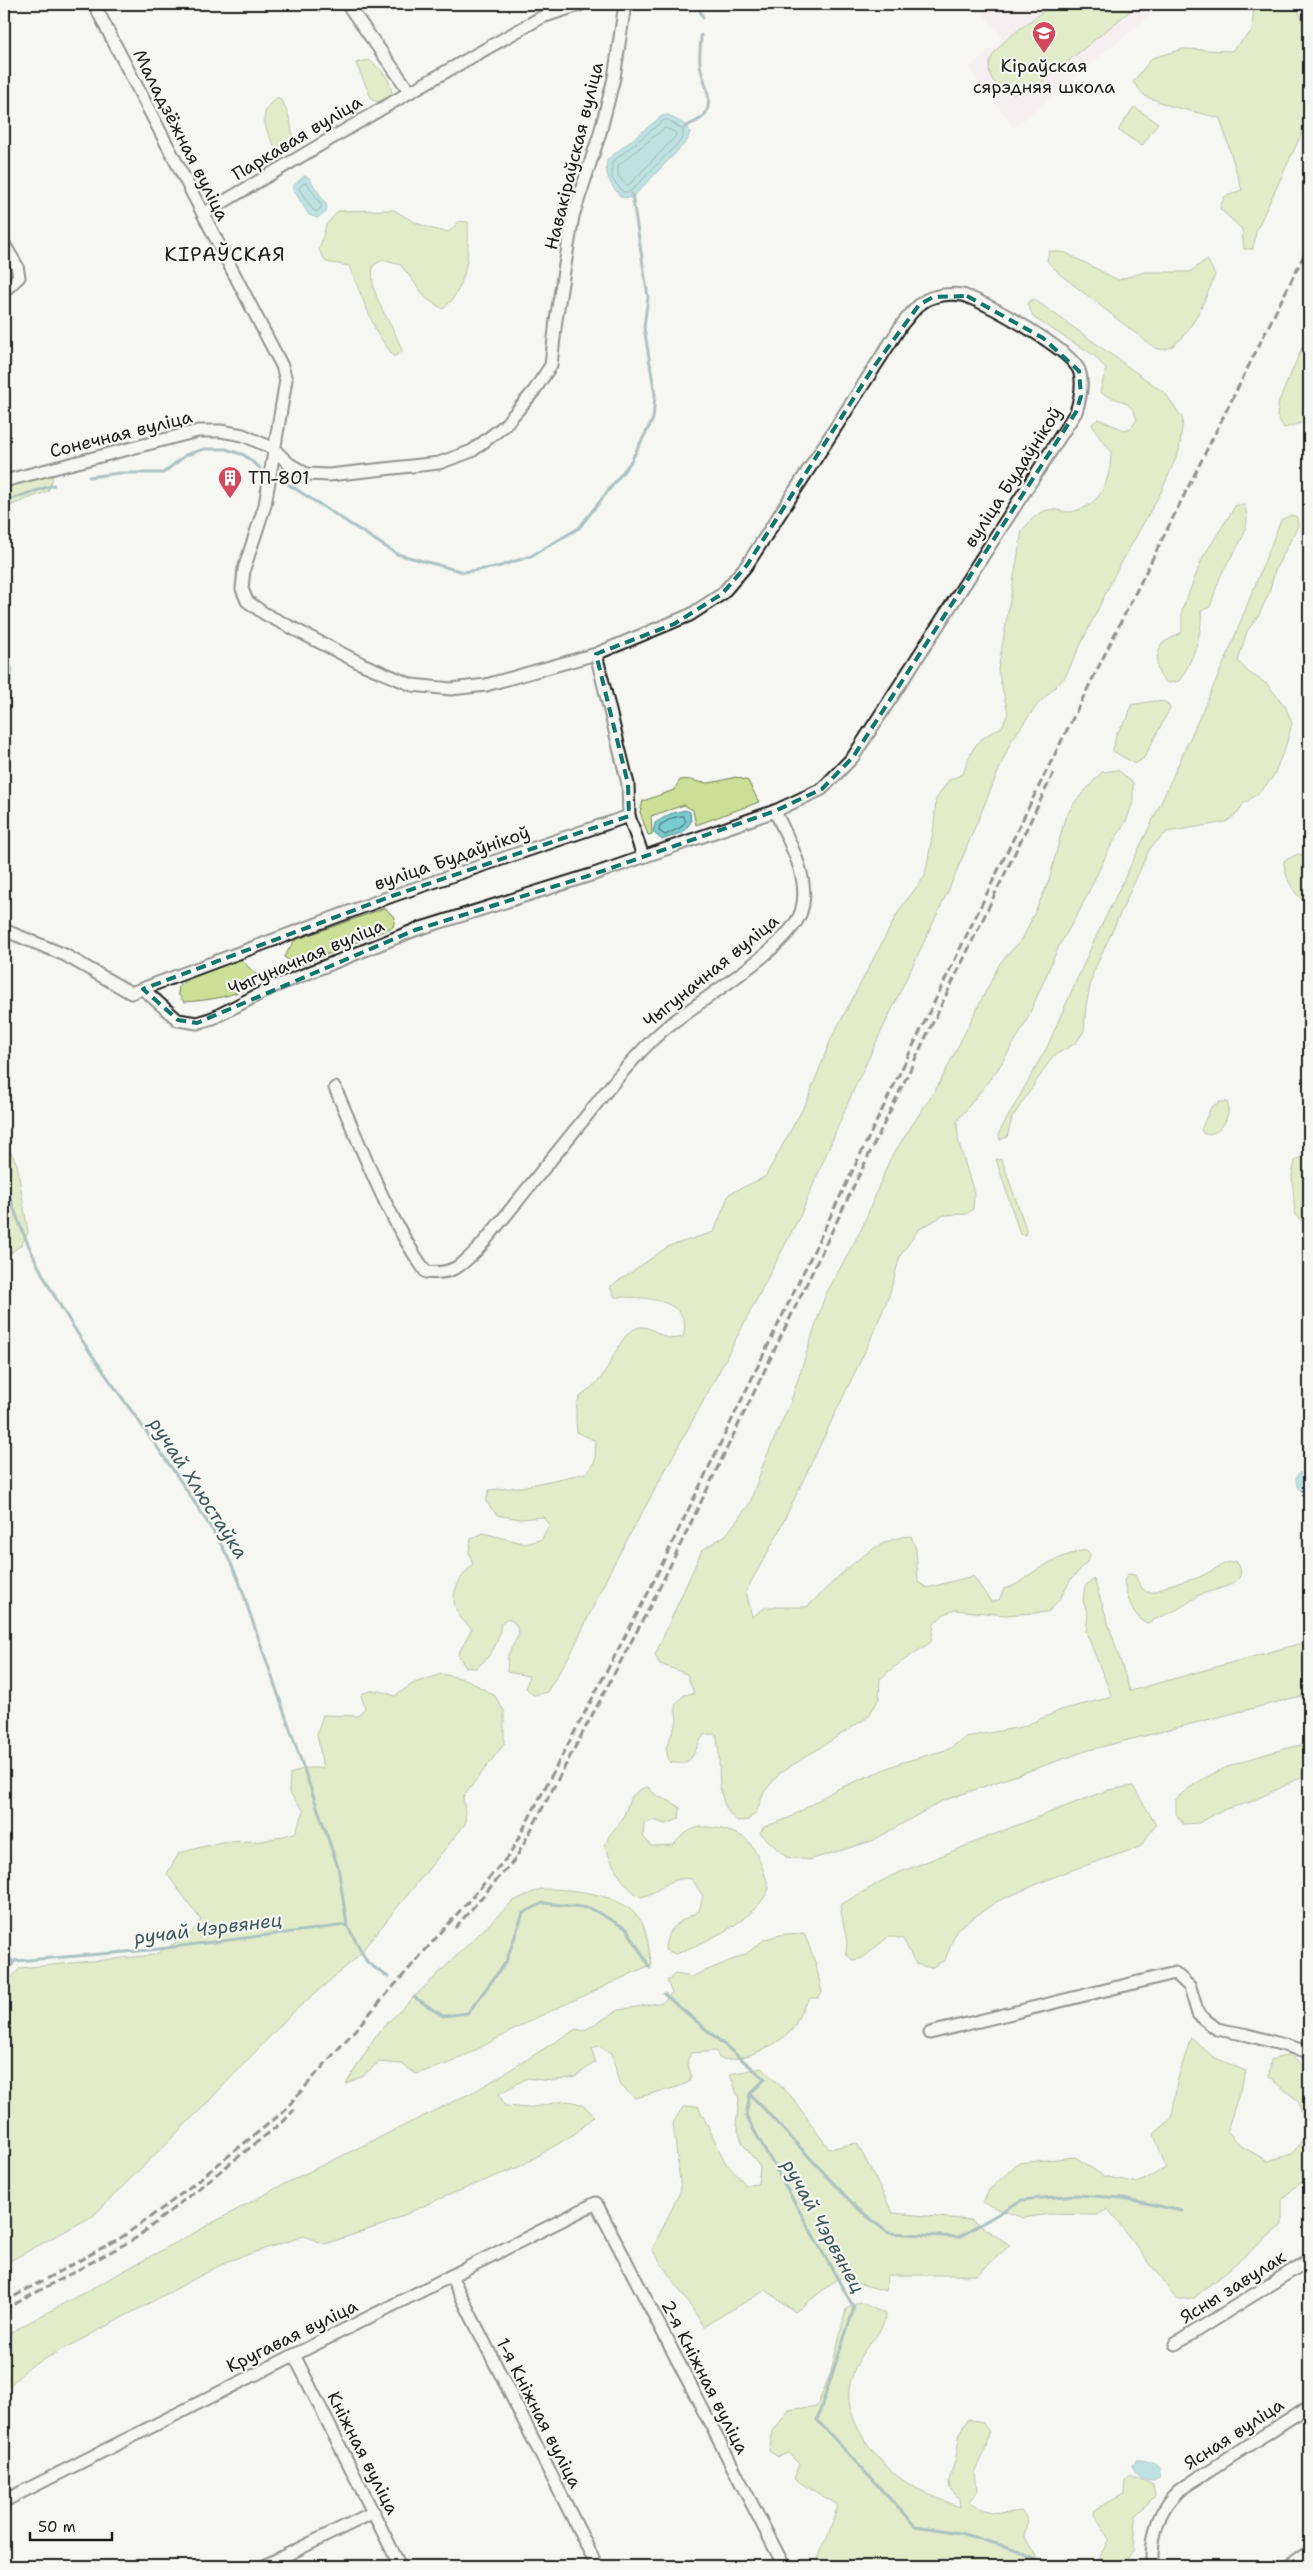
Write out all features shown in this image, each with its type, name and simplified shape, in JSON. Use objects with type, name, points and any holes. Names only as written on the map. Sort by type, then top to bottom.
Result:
[{"type":"street","name":"Маладзёжная вуліца","points":[[94,4],[284,373],[286,380],[274,449]]},
{"type":"street","points":[[347,4],[410,92]]},
{"type":"street","name":"Паркавая вуліца","points":[[203,214],[542,17],[582,4]]},
{"type":"street","name":"Навакіраўская вуліца","points":[[274,449],[288,463],[306,474],[330,475],[439,463],[472,451],[488,439],[504,426],[534,391],[551,365],[557,311],[574,216],[600,133],[614,78],[625,4]]},
{"type":"street","points":[[4,244],[17,266],[19,277],[4,291]]},
{"type":"street","name":"вуліца Будаўнікоў","points":[[274,449],[265,505],[242,583],[247,601],[265,614],[362,664],[412,685],[450,690],[486,685],[596,654],[674,624],[722,594],[747,565],[873,368],[903,323],[919,304],[933,297],[966,296],[1043,338],[1067,356],[1079,371],[1081,396],[1071,420],[852,757],[822,789],[775,811]]},
{"type":"street","name":"Сонечная вуліца","points":[[4,481],[198,431],[221,431],[243,435],[274,449]]},
{"type":"street","points":[[596,654],[628,784],[629,816],[642,856]]},
{"type":"street","name":"Чыгуначная вуліца","points":[[143,989],[178,1020],[197,1023],[212,1018],[274,987],[415,930],[594,874],[775,811],[792,847],[804,897],[801,912],[792,930],[752,964],[661,1032],[617,1078],[478,1249],[460,1267],[441,1274],[426,1272],[414,1255],[396,1227],[335,1088]]},
{"type":"street","name":"вуліца Будаўнікоў","points":[[4,930],[64,955],[131,993],[392,896],[629,816]]},
{"type":"street","points":[[930,2033],[1175,1972],[1190,1987],[1198,2014],[1217,2029],[1248,2034],[1309,2052]]},
{"type":"street","name":"Кругавая вуліца","points":[[4,2501],[596,2203]]},
{"type":"street","name":"2-я Кніжная вуліца","points":[[596,2203],[782,2565]]},
{"type":"street","name":"Ясны завулак","points":[[1176,2344],[1309,2260]]},
{"type":"street","name":"1-я Кніжная вуліца","points":[[450,2276],[597,2566]]},
{"type":"street","name":"Кніжная вуліца","points":[[294,2355],[400,2566]]},
{"type":"street","name":"Ясная вуліца","points":[[1152,2566],[1151,2552],[1157,2522],[1166,2503],[1178,2491],[1309,2406]]},
{"type":"street","points":[[264,2566],[374,2512]]},
{"type":"street","points":[[1288,2566],[1307,2558]]},
{"type":"highlighted area","points":[[967,296],[1043,338],[1079,371],[1081,396],[1076,412],[853,757],[822,789],[775,811],[594,874],[415,930],[197,1023],[178,1020],[143,989],[392,896],[629,816],[628,784],[596,654],[674,624],[722,594],[747,565],[873,368],[919,305],[933,297]]},
{"type":"shaded area","name":"Кіраўская сярэдняя школа","points":[[975,4],[1163,4],[1014,128],[968,68],[1003,39]]},
{"type":"green space","points":[[1053,4],[1136,4],[1130,11],[1035,88],[1025,93],[1005,91],[992,79],[989,71],[990,61],[1000,46],[1014,33]]},
{"type":"green space","points":[[1254,4],[1296,4],[1304,25],[1309,20],[1309,118],[1256,231],[1253,249],[1244,249],[1242,229],[1220,209],[1224,197],[1242,190],[1220,118],[1170,106],[1145,96],[1133,82],[1152,58],[1183,49],[1231,51],[1252,31]]},
{"type":"green space","points":[[369,60],[385,75],[392,90],[392,96],[379,102],[372,100],[356,63]]},
{"type":"green space","points":[[278,97],[287,111],[293,139],[285,145],[275,147],[264,120],[267,108]]},
{"type":"green space","points":[[1134,107],[1158,123],[1142,146],[1118,130]]},
{"type":"green space","points":[[394,210],[420,224],[441,231],[449,232],[459,221],[468,222],[468,234],[467,258],[462,280],[458,291],[443,309],[427,299],[401,265],[382,260],[373,266],[372,278],[374,289],[402,351],[394,357],[377,333],[349,266],[326,262],[319,250],[326,225],[338,211]]},
{"type":"green space","points":[[1049,251],[1066,253],[1118,280],[1145,272],[1190,272],[1207,259],[1215,275],[1201,308],[1186,333],[1168,348],[1159,349],[1148,343],[1061,275],[1047,261]]},
{"type":"green space","points":[[1034,299],[1166,394],[1183,419],[1179,451],[1161,492],[1115,574],[1065,677],[1037,705],[1011,741],[950,887],[853,1091],[800,1216],[713,1383],[610,1571],[571,1653],[547,1692],[533,1695],[526,1688],[529,1676],[507,1672],[508,1655],[519,1634],[516,1624],[508,1618],[501,1623],[494,1648],[476,1668],[465,1667],[458,1654],[472,1629],[463,1621],[458,1613],[454,1596],[460,1580],[473,1564],[469,1552],[471,1539],[483,1533],[526,1544],[542,1539],[549,1525],[543,1517],[520,1519],[497,1515],[486,1502],[489,1490],[521,1487],[586,1473],[595,1461],[596,1441],[577,1432],[576,1409],[580,1397],[596,1384],[623,1339],[636,1328],[648,1328],[670,1338],[683,1337],[684,1324],[681,1314],[673,1307],[650,1299],[615,1297],[610,1287],[669,1246],[714,1232],[729,1194],[765,1177],[807,1101],[831,1039],[900,909],[925,876],[934,826],[936,799],[949,780],[963,774],[976,745],[980,740],[1002,727],[1008,713],[998,670],[1022,531],[1034,518],[1044,511],[1075,511],[1085,507],[1099,496],[1107,480],[1111,451],[1097,434],[1092,424],[1098,419],[1124,430],[1131,428],[1137,420],[1131,407],[1100,392],[1106,369],[1095,356],[1034,318],[1027,303]]},
{"type":"green space","points":[[1309,339],[1309,421],[1284,428],[1277,416],[1279,401],[1305,341]]},
{"type":"green space","points":[[45,474],[53,478],[48,491],[4,508],[4,485]]},
{"type":"green space","points":[[1236,505],[1244,505],[1247,514],[1245,532],[1220,577],[1210,607],[1201,611],[1196,648],[1188,665],[1179,681],[1168,683],[1160,675],[1157,666],[1161,644],[1182,632],[1182,610],[1203,557]]},
{"type":"green space","points":[[1291,515],[1297,517],[1298,526],[1275,570],[1269,593],[1259,615],[1247,631],[1238,661],[1248,672],[1267,684],[1285,706],[1292,723],[1286,745],[1273,777],[1260,792],[1243,804],[1238,813],[1226,822],[1167,832],[1150,848],[1093,973],[1086,1005],[1084,1031],[1076,1043],[1053,1056],[1012,1118],[1007,1137],[1000,1140],[999,1133],[1047,1047],[1094,941],[1160,805],[1227,656],[1281,520]]},
{"type":"green space","points":[[1154,701],[1166,702],[1170,708],[1144,758],[1135,764],[1113,751],[1116,734],[1128,718],[1131,705]]},
{"type":"green space","points":[[1118,770],[1133,783],[1133,802],[1127,819],[1108,851],[1080,910],[1059,946],[1024,1026],[998,1069],[957,1121],[958,1140],[974,1193],[973,1209],[967,1214],[944,1215],[918,1230],[900,1256],[889,1296],[868,1345],[775,1539],[746,1591],[752,1617],[766,1607],[807,1607],[854,1562],[868,1552],[896,1538],[911,1536],[916,1549],[918,1582],[927,1588],[973,1576],[991,1602],[999,1600],[1004,1589],[1018,1583],[1059,1558],[1086,1550],[1090,1554],[1089,1560],[1071,1579],[1060,1599],[1048,1612],[1005,1615],[955,1610],[944,1614],[934,1624],[931,1642],[880,1679],[879,1699],[868,1717],[780,1773],[764,1792],[756,1813],[748,1820],[737,1821],[729,1812],[721,1792],[716,1734],[705,1734],[693,1756],[685,1763],[669,1762],[666,1748],[677,1721],[675,1705],[684,1695],[694,1693],[687,1674],[660,1664],[655,1655],[702,1550],[726,1535],[750,1503],[763,1465],[791,1401],[825,1296],[862,1228],[890,1159],[939,1084],[1000,963],[1023,938],[1049,881],[1065,818],[1075,802],[1102,772]]},
{"type":"green space","points":[[736,777],[748,781],[759,802],[696,825],[693,810],[684,805],[651,816],[652,834],[648,835],[640,812],[643,801],[674,790],[680,780],[708,783]]},
{"type":"green space","points":[[1298,854],[1309,856],[1309,904],[1295,892],[1286,873],[1284,861]]},
{"type":"green space","points":[[385,908],[395,918],[393,927],[299,966],[284,957],[295,940]]},
{"type":"green space","points":[[237,956],[257,975],[255,984],[238,992],[203,1000],[184,1002],[178,994],[179,986],[198,973]]},
{"type":"green space","points":[[1220,1102],[1227,1102],[1228,1114],[1226,1119],[1220,1129],[1210,1134],[1204,1134],[1201,1130],[1211,1107]]},
{"type":"green space","points":[[4,1145],[7,1145],[17,1164],[28,1233],[21,1245],[4,1258]]},
{"type":"green space","points":[[1309,1151],[1309,1221],[1302,1221],[1295,1215],[1292,1175],[1295,1161]]},
{"type":"green space","points":[[996,1159],[1002,1160],[1026,1229],[1026,1235],[1020,1234]]},
{"type":"green space","points":[[1236,1561],[1240,1569],[1240,1576],[1236,1581],[1230,1585],[1199,1595],[1179,1608],[1147,1623],[1138,1616],[1131,1605],[1124,1581],[1128,1574],[1135,1575],[1140,1586],[1146,1592],[1155,1592],[1169,1585],[1198,1578],[1226,1563]]},
{"type":"green space","points":[[1094,1579],[1130,1691],[1309,1641],[1309,1694],[1089,1750],[942,1801],[872,1841],[809,1860],[786,1857],[760,1833],[764,1827],[789,1818],[835,1790],[900,1763],[949,1749],[966,1737],[1022,1727],[1061,1710],[1112,1697],[1086,1632],[1088,1614],[1083,1601],[1085,1586]]},
{"type":"green space","points":[[442,1674],[468,1680],[495,1696],[504,1711],[504,1744],[463,1797],[466,1823],[356,1958],[291,2014],[208,2102],[93,2216],[4,2264],[4,2038],[8,2034],[4,2018],[4,1987],[20,1968],[154,1955],[191,1934],[201,1920],[167,1874],[179,1853],[221,1842],[263,1841],[295,1833],[304,1811],[289,1792],[290,1774],[305,1768],[323,1768],[317,1734],[323,1715],[358,1716],[365,1708],[361,1695],[365,1693],[378,1691],[395,1696],[414,1683]]},
{"type":"green space","points":[[1309,1743],[1309,1773],[1250,1802],[1222,1810],[1199,1823],[1183,1824],[1176,1814],[1176,1799],[1205,1778],[1256,1757]]},
{"type":"green space","points":[[1133,1786],[1156,1825],[1140,1847],[1063,1873],[996,1902],[957,1929],[945,1960],[931,1968],[916,1964],[903,1939],[889,1936],[863,1958],[852,1960],[846,1953],[847,1942],[840,1905],[891,1876],[1108,1790]]},
{"type":"green space","points":[[648,1787],[659,1797],[672,1802],[680,1808],[679,1819],[665,1824],[654,1820],[644,1824],[643,1836],[651,1846],[673,1845],[689,1831],[701,1827],[720,1829],[740,1835],[749,1842],[756,1852],[769,1889],[762,1901],[752,1911],[729,1929],[676,1954],[665,1950],[668,1935],[675,1926],[699,1911],[703,1896],[692,1879],[670,1882],[654,1892],[641,1897],[623,1881],[605,1846],[609,1836],[623,1818],[631,1797],[641,1789]]},
{"type":"green space","points":[[541,1889],[585,1892],[616,1901],[629,1908],[639,1918],[645,1930],[652,1964],[538,2017],[453,2062],[416,2074],[402,2064],[379,2062],[364,2075],[346,2084],[378,2032],[513,1901]]},
{"type":"green space","points":[[804,1933],[815,1962],[822,1992],[818,1998],[811,1998],[807,2002],[791,2031],[767,2048],[736,2059],[719,2058],[716,2051],[691,2053],[687,2061],[691,2075],[689,2082],[678,2087],[635,2098],[619,2084],[612,2053],[598,2046],[592,2049],[595,2062],[575,2077],[551,2081],[527,2078],[499,2094],[505,2106],[530,2108],[566,2101],[580,2104],[594,2116],[576,2133],[521,2166],[434,2201],[385,2224],[325,2244],[304,2236],[228,2261],[28,2368],[4,2391],[4,2336],[284,2184],[479,2089],[576,2029],[583,2031],[619,2010],[663,2002],[672,1993],[667,1981],[675,1974],[691,1977],[746,1954],[765,1939],[784,1934]]},
{"type":"green space","points":[[1191,2037],[1213,2057],[1246,2071],[1227,2131],[1241,2146],[1268,2161],[1292,2154],[1306,2135],[1299,2102],[1269,2076],[1271,2060],[1291,2054],[1309,2073],[1309,2186],[1300,2182],[1282,2200],[1282,2225],[1194,2298],[1177,2299],[1108,2209],[1096,2215],[1049,2214],[1023,2218],[983,2203],[989,2190],[1018,2163],[1075,2157],[1103,2176],[1138,2183],[1166,2168],[1154,2134],[1172,2118],[1177,2082]]},
{"type":"green space","points":[[762,2068],[791,2096],[829,2149],[857,2143],[893,2213],[971,2220],[1010,2245],[977,2275],[887,2275],[886,2291],[857,2283],[850,2276],[837,2279],[795,2312],[766,2290],[704,2326],[652,2250],[681,2190],[673,2123],[683,2107],[698,2106],[725,2162],[746,2185],[758,2184],[760,2167],[743,2144],[736,2125],[739,2099],[730,2074]]},
{"type":"green space","points":[[860,2302],[885,2314],[882,2327],[857,2363],[849,2389],[851,2413],[862,2436],[878,2457],[901,2479],[926,2493],[960,2507],[959,2498],[950,2489],[949,2481],[956,2457],[960,2432],[968,2419],[982,2422],[989,2432],[986,2447],[975,2471],[977,2492],[969,2501],[987,2511],[1007,2513],[1021,2511],[1026,2517],[1024,2536],[1041,2565],[1046,2566],[820,2566],[817,2558],[828,2536],[838,2505],[794,2479],[799,2464],[788,2453],[778,2457],[769,2451],[773,2431],[789,2410],[817,2406],[831,2372],[846,2309]]},
{"type":"green space","points":[[1131,2475],[1153,2485],[1155,2496],[1135,2516],[1133,2551],[1122,2566],[1084,2566],[1098,2560],[1109,2539],[1093,2513],[1094,2510],[1124,2494],[1125,2480]]},
{"type":"water","points":[[668,115],[687,126],[690,132],[687,141],[632,198],[621,197],[609,180],[607,160],[662,116]]},
{"type":"water","points":[[304,176],[309,178],[327,206],[326,212],[317,218],[309,215],[292,187]]},
{"type":"water","points":[[4,576],[7,596],[4,626]]},
{"type":"water","points":[[4,626],[5,652],[13,669],[4,728]]},
{"type":"water","points":[[685,810],[690,812],[691,822],[683,832],[662,840],[653,832],[655,823],[670,814]]},
{"type":"water","points":[[1299,1473],[1309,1473],[1309,1501],[1297,1486],[1296,1478]]},
{"type":"water","points":[[1137,2459],[1150,2461],[1158,2466],[1160,2468],[1159,2478],[1151,2481],[1139,2476],[1132,2465]]},
{"type":"waterway","name":"ручай Хлюстаўка","points":[[697,4],[703,18]]},
{"type":"waterway","name":"ручай Хлюстаўка","points":[[684,128],[701,118],[706,113],[708,106],[708,93],[700,63],[701,35]]},
{"type":"waterway","name":"ручай Хлюстаўка","points":[[280,479],[397,554],[464,572],[497,567],[531,556],[579,528],[630,463],[653,419],[655,395],[644,327],[648,297],[632,194]]},
{"type":"waterway","name":"ручай Хлюстаўка","points":[[89,477],[120,473],[163,473],[186,455],[204,449],[226,449],[244,455],[260,468]]},
{"type":"waterway","name":"ручай Хлюстаўка","points":[[4,501],[54,485]]},
{"type":"waterway","name":"ручай Хлюстаўка","points":[[4,1175],[17,1219],[35,1260],[57,1300],[81,1339],[204,1517],[222,1546],[237,1576],[338,1867],[347,1925]]},
{"type":"waterway","name":"ручай Чэрвянец","points":[[414,1997],[443,2016],[468,2013],[506,1962],[523,1913],[543,1903],[590,1908],[627,1929],[650,1968]]},
{"type":"waterway","name":"ручай Чэрвянец","points":[[4,1960],[15,1961],[150,1950],[347,1925],[367,1962],[388,1977]]},
{"type":"waterway","points":[[4,1975],[15,1961]]},
{"type":"waterway","name":"ручай Чэрвянец","points":[[664,1994],[765,2079],[750,2094],[746,2116],[854,2308],[817,2420],[915,2526],[960,2533],[1014,2549],[1048,2566]]},
{"type":"waterway","points":[[750,2094],[856,2207],[888,2233],[959,2237],[1022,2200],[1075,2195],[1123,2198],[1182,2211]]},
{"type":"railway","points":[[4,2302],[122,2237],[171,2202],[282,2113],[510,1854],[648,1593],[1037,790],[1309,245]]},
{"type":"railway","points":[[455,1928],[516,1858],[655,1597],[1055,770]]},
{"type":"railway","points":[[4,2310],[136,2238],[285,2120],[294,2110]]},
{"type":"place","name":"Кіраўская сярэдняя школа","points":[[1044,54]]},
{"type":"place","name":"ТП-801","points":[[230,499]]},
{"type":"district","name":"КІРАЎСКАЯ","points":[[225,254]]}]
